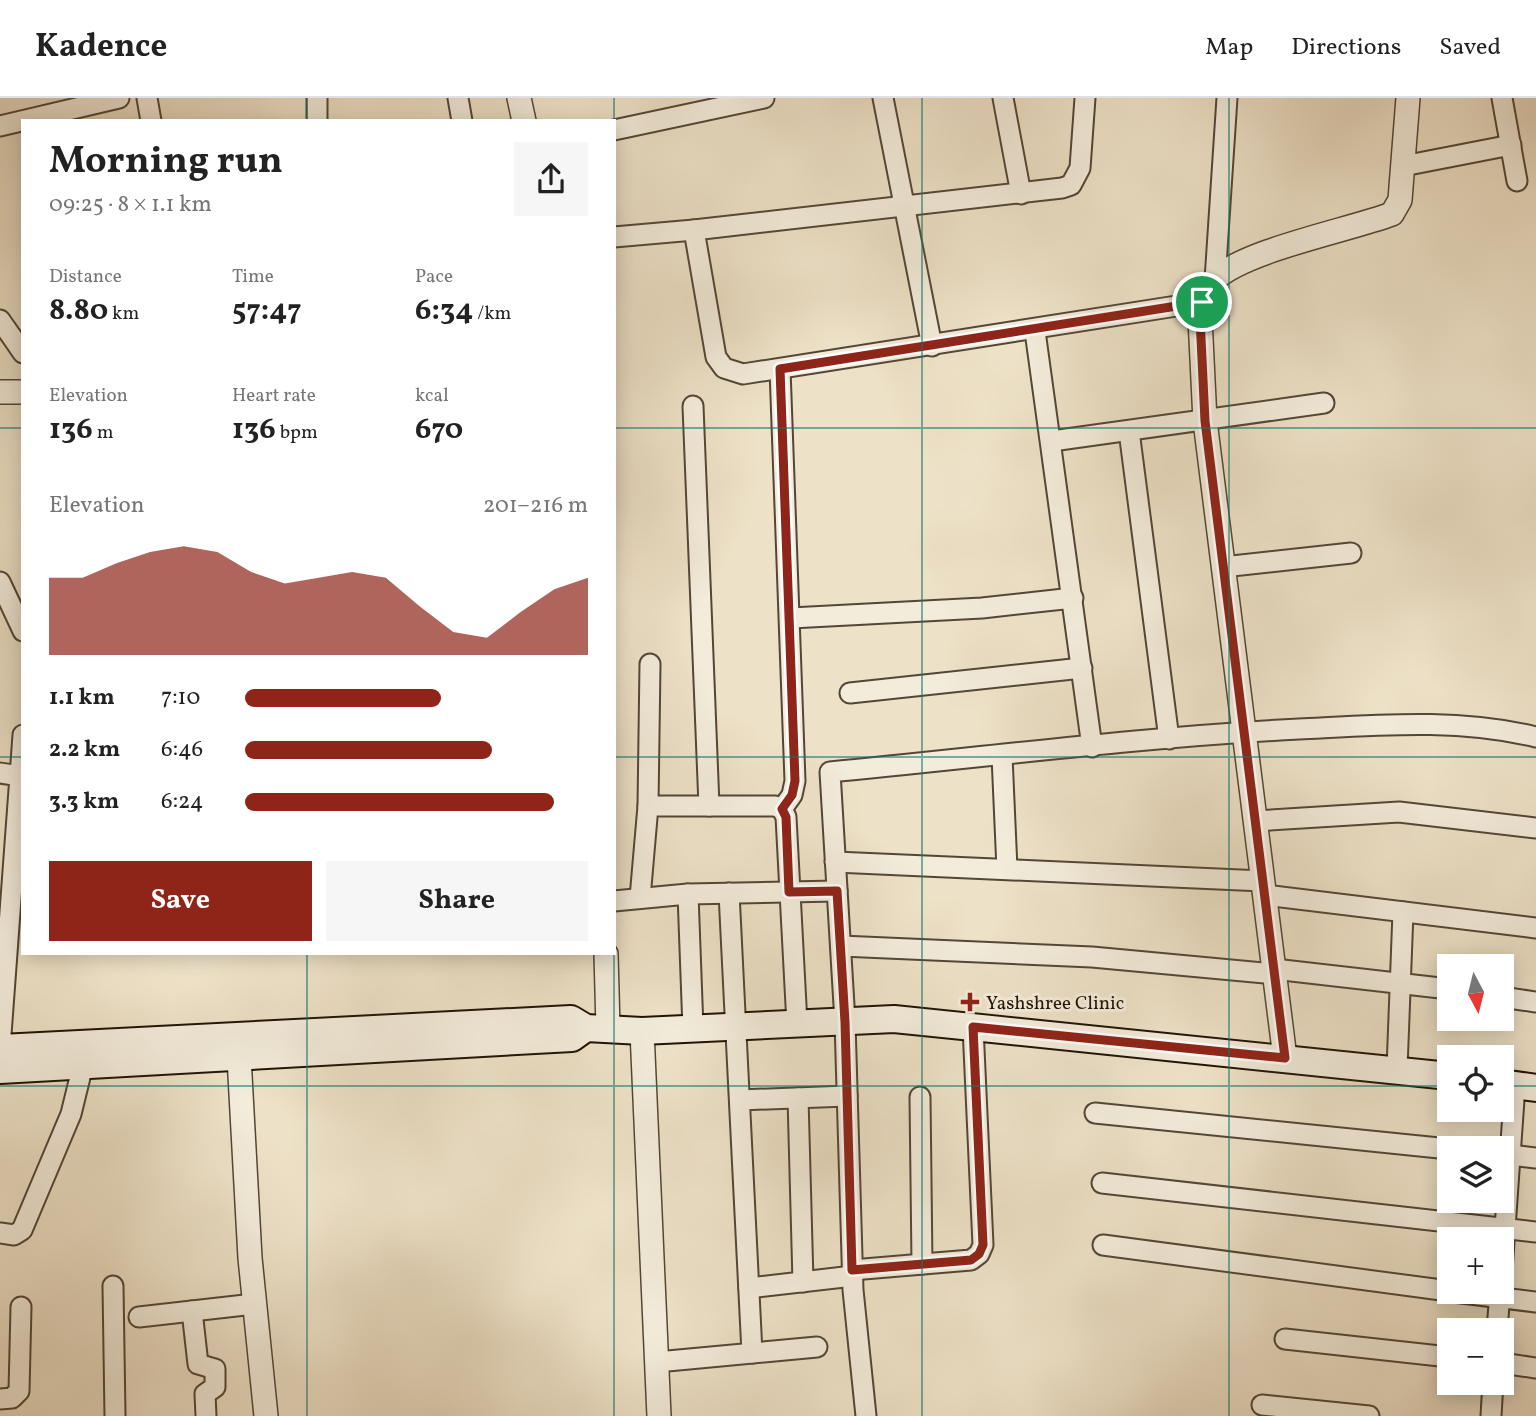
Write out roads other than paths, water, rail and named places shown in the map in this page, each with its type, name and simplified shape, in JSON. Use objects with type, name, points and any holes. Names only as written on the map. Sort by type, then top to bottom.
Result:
[{"type":"main road","points":[[0,1048],[455,1035],[572,1038],[597,1028],[642,1031],[894,1019],[1437,1074]]},
{"type":"main road","points":[[0,1070],[239,1056],[455,1035]]},
{"type":"street","points":[[26,119],[119,98]]},
{"type":"street","points":[[147,98],[151,119]]},
{"type":"street","points":[[317,98],[317,119]]},
{"type":"street","points":[[458,98],[461,119]]},
{"type":"street","points":[[519,98],[524,119]]},
{"type":"street","points":[[616,130],[764,98]]},
{"type":"street","points":[[883,98],[932,346]]},
{"type":"street","points":[[1003,98],[1021,194]]},
{"type":"street","points":[[616,237],[906,208],[1062,188],[1072,185],[1077,177],[1086,98]]},
{"type":"street","points":[[1227,98],[1215,279],[1202,302],[1200,318],[1205,421],[1285,1058]]},
{"type":"street","points":[[1215,279],[1260,257],[1392,214],[1400,200],[1408,98]]},
{"type":"street","points":[[1502,98],[1517,181]]},
{"type":"street","points":[[0,125],[21,120]]},
{"type":"street","points":[[1403,166],[1511,145]]},
{"type":"street","points":[[694,230],[716,357],[724,368],[733,373],[780,369],[1035,331],[1202,302]]},
{"type":"street","points":[[12,328],[21,348]]},
{"type":"street","points":[[1035,331],[1092,747]]},
{"type":"street","points":[[780,369],[795,781],[792,795],[782,809]]},
{"type":"street","points":[[0,392],[21,392]]},
{"type":"street","points":[[1052,441],[1324,403]]},
{"type":"street","points":[[693,406],[709,806]]},
{"type":"street","points":[[1129,430],[1169,739]]},
{"type":"street","points":[[1223,567],[1351,553]]},
{"type":"street","points":[[0,582],[21,627]]},
{"type":"street","points":[[791,618],[956,610],[1073,598]]},
{"type":"street","points":[[640,898],[648,806],[650,664]]},
{"type":"street","points":[[850,693],[1082,668]]},
{"type":"street","points":[[866,1416],[853,1273],[845,1022],[830,772],[1244,732],[1413,723],[1488,728],[1536,737]]},
{"type":"street","points":[[1002,755],[1007,869]]},
{"type":"street","points":[[0,1048],[20,806],[21,762]]},
{"type":"street","points":[[0,773],[20,776]]},
{"type":"street","points":[[648,806],[782,809]]},
{"type":"street","points":[[782,809],[786,817],[797,1024]]},
{"type":"street","points":[[1255,821],[1399,813],[1536,828]]},
{"type":"street","points":[[835,862],[1007,869],[1264,888],[1404,912],[1536,928]]},
{"type":"street","points":[[616,901],[688,894],[837,891]]},
{"type":"street","points":[[729,893],[752,1353]]},
{"type":"street","points":[[688,894],[693,1029]]},
{"type":"street","points":[[1397,1069],[1404,912]]},
{"type":"street","points":[[841,946],[1049,954],[1274,971],[1437,987]]},
{"type":"street","points":[[597,1028],[606,955]]},
{"type":"street","points":[[1514,999],[1536,1002]]},
{"type":"street","points":[[749,1289],[853,1273],[971,1260],[979,1254],[983,1245],[973,1027]]},
{"type":"street","points":[[642,1031],[659,1416]]},
{"type":"street","points":[[239,1056],[254,1304],[266,1416]]},
{"type":"street","points":[[0,1233],[15,1235],[22,1230],[71,1114],[83,1065]]},
{"type":"street","points":[[1509,1136],[1517,1086]]},
{"type":"street","points":[[740,1100],[847,1096]]},
{"type":"street","points":[[920,1097],[922,1264]]},
{"type":"street","points":[[798,1098],[803,1282]]},
{"type":"street","points":[[1095,1113],[1437,1148]]},
{"type":"street","points":[[1514,1155],[1536,1158]]},
{"type":"street","points":[[1102,1183],[1496,1227]]},
{"type":"street","points":[[1514,1229],[1536,1232]]},
{"type":"street","points":[[1103,1245],[1437,1289]]},
{"type":"street","points":[[113,1286],[115,1416]]},
{"type":"street","points":[[1514,1297],[1536,1302]]},
{"type":"street","points":[[139,1317],[254,1304]]},
{"type":"street","points":[[0,1399],[12,1398],[19,1391],[21,1307]]},
{"type":"street","points":[[192,1311],[198,1364],[215,1369],[215,1387],[205,1394],[206,1416]]},
{"type":"street","points":[[1285,1339],[1437,1356]]},
{"type":"street","points":[[656,1362],[817,1348]]},
{"type":"street","points":[[1514,1364],[1536,1367]]},
{"type":"street","points":[[1491,1416],[1492,1395]]},
{"type":"street","points":[[1262,1405],[1369,1416]]},
{"type":"place","name":"Yashshree Clinic","points":[[970,1002]]}]
